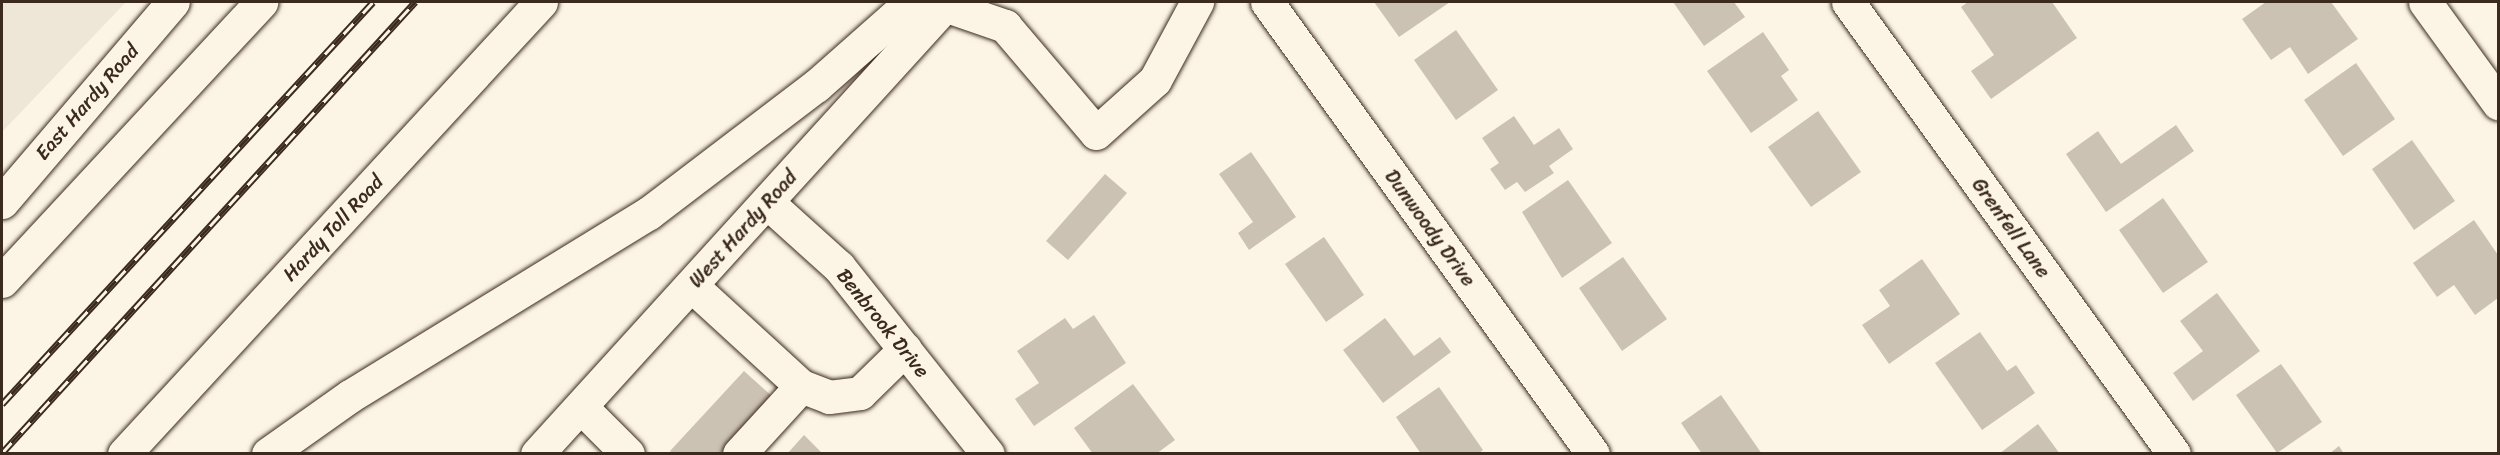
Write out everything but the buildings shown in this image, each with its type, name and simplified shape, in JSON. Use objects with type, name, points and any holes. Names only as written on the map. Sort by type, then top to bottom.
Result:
[{"type":"main road","name":"East Hardy Road","points":[[2,202],[173,2]]},
{"type":"main road","points":[[2,281],[261,2]]},
{"type":"main road","name":"Hardy Toll Road","points":[[124,453],[541,2]]},
{"type":"main road","points":[[268,453],[350,396],[542,281],[668,199],[816,86],[911,2]]},
{"type":"main road","points":[[946,4],[1005,26],[1096,133],[1155,80],[1197,2]]},
{"type":"main road","name":"Dunwoody Drive","points":[[1267,2],[1593,453]]},
{"type":"main road","name":"Grenfell Lane","points":[[1848,2],[2174,453]]},
{"type":"main road","points":[[2425,2],[2499,103]]},
{"type":"main road","name":"West Hardy Road","points":[[537,453],[582,408],[946,4]]},
{"type":"main road","name":"Benbrook Drive","points":[[767,202],[839,267],[988,453]]},
{"type":"main road","points":[[692,286],[801,386],[829,397],[860,393],[905,349]]},
{"type":"main road","points":[[739,453],[801,386]]},
{"type":"main road","points":[[582,408],[628,453]]},
{"type":"shaded area","points":[[2,2],[126,2],[2,132]]},
{"type":"railway","points":[[2,404],[373,2]]},
{"type":"railway","points":[[2,453],[415,2]]}]
